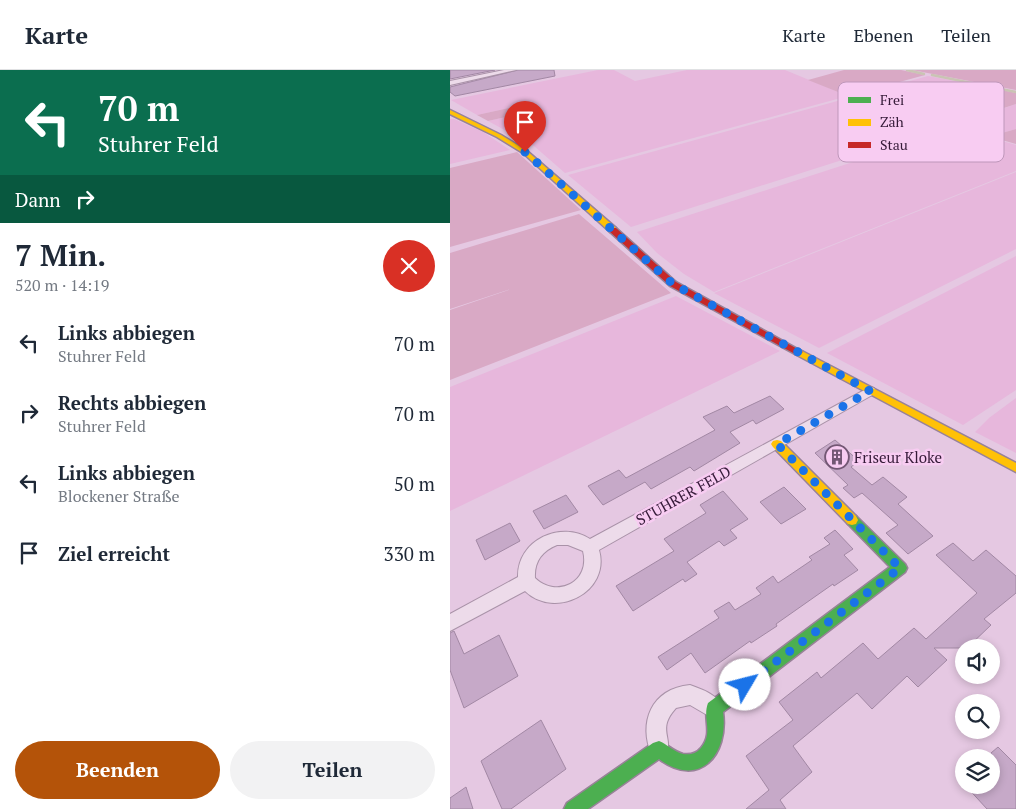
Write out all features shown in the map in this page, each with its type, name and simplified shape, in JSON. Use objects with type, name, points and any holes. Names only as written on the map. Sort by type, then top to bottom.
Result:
[{"type":"street","points":[[450,83],[513,70]]},
{"type":"street","points":[[450,107],[533,159],[673,284],[1016,468]]},
{"type":"street","points":[[450,112],[499,136]]},
{"type":"street","name":"STUHRER FELD","points":[[590,547],[870,391]]},
{"type":"street","points":[[714,709],[900,568],[777,444]]},
{"type":"street","points":[[560,537],[569,537],[584,542],[590,547],[594,560],[591,573],[585,582],[572,592],[552,596],[541,594],[532,588],[527,581],[525,573],[527,564],[536,549],[544,544],[560,537]]},
{"type":"street","points":[[450,623],[527,581]]},
{"type":"street","points":[[684,695],[692,695],[708,702],[714,709],[717,716],[718,732],[716,742],[705,757],[696,762],[678,763],[670,760],[658,749],[654,724],[662,708],[668,702],[684,695]]},
{"type":"street","points":[[573,809],[658,749]]},
{"type":"shaded area","points":[[598,70],[614,70],[635,81],[687,70],[785,70],[838,92],[838,99],[565,173],[534,146],[488,121],[523,113],[514,107],[477,115],[451,100]]},
{"type":"shaded area","points":[[844,70],[901,70],[925,75],[899,82],[838,82],[838,92],[808,80]]},
{"type":"shaded area","points":[[912,70],[1016,70],[1016,90],[1004,88],[1004,82],[974,82]]},
{"type":"shaded area","points":[[928,76],[961,82],[906,82]]},
{"type":"shaded area","points":[[1004,90],[1016,93],[1016,104],[1004,108]]},
{"type":"shaded area","points":[[838,101],[838,161],[631,227],[568,175]]},
{"type":"shaded area","points":[[1016,104],[1016,129],[1004,132],[1004,108]]},
{"type":"shaded area","points":[[514,107],[523,113],[488,121],[477,115]]},
{"type":"shaded area","points":[[450,119],[483,132],[510,150],[450,164]]},
{"type":"shaded area","points":[[1016,129],[1016,144],[1004,141],[1004,132]]},
{"type":"shaded area","points":[[1004,141],[1016,145],[1016,171],[714,292],[684,274],[657,253],[637,232],[853,162],[1004,162]]},
{"type":"shaded area","points":[[517,152],[581,210],[450,247],[450,168]]},
{"type":"shaded area","points":[[1016,172],[1016,249],[819,348],[714,293]]},
{"type":"shaded area","points":[[579,214],[671,293],[450,380],[450,310],[520,286],[450,309],[450,253]]},
{"type":"shaded area","points":[[1016,256],[1016,390],[963,425],[827,353]]},
{"type":"shaded area","points":[[676,296],[780,351],[450,511],[450,387]]},
{"type":"shaded area","points":[[1016,398],[1016,453],[975,432],[989,418]]},
{"type":"building","points":[[450,70],[495,70],[450,79]]},
{"type":"building","points":[[518,70],[554,70],[555,76],[455,96],[450,92],[450,87]]},
{"type":"building","points":[[770,396],[784,409],[756,424],[753,420],[730,432],[740,443],[694,471],[690,467],[651,489],[645,482],[603,505],[588,486],[619,470],[626,478],[715,430],[703,417],[727,406],[734,413]]},
{"type":"building","points":[[835,440],[859,461],[851,467],[872,485],[883,477],[907,497],[898,504],[933,536],[908,554],[886,533],[898,525],[862,493],[854,498],[843,488],[848,485],[815,453]]},
{"type":"building","points":[[784,487],[806,509],[781,524],[760,502]]},
{"type":"building","points":[[723,491],[748,519],[730,530],[737,538],[724,546],[719,541],[687,562],[697,574],[685,582],[683,579],[633,611],[616,586],[674,551],[664,539],[706,513],[700,505]]},
{"type":"building","points":[[566,495],[578,512],[544,529],[533,511]]},
{"type":"building","points":[[510,523],[520,541],[485,560],[476,540]]},
{"type":"building","points":[[835,530],[853,549],[844,555],[858,570],[834,586],[833,584],[776,624],[777,626],[751,643],[750,641],[705,673],[691,653],[667,670],[658,657],[719,618],[714,611],[729,602],[735,610],[761,594],[756,588],[773,576],[778,583],[812,560],[809,557],[830,544],[824,538]]},
{"type":"building","points":[[953,543],[973,561],[986,550],[1016,576],[1016,593],[984,619],[991,625],[976,639],[955,639],[955,648],[934,648],[947,660],[918,687],[907,676],[872,709],[857,693],[793,746],[812,772],[780,800],[786,809],[746,809],[769,790],[746,756],[793,720],[779,702],[817,672],[821,678],[863,643],[878,659],[914,628],[926,639],[977,593],[936,555]]},
{"type":"building","points":[[454,631],[464,654],[499,635],[518,676],[464,708],[450,670],[450,633]]},
{"type":"building","points":[[541,720],[566,769],[511,809],[502,809],[481,761]]},
{"type":"building","points":[[1000,749],[1016,765],[1016,809],[987,809],[973,794],[1000,794]]},
{"type":"building","points":[[466,787],[473,809],[450,809],[450,798]]},
{"type":"waterway","points":[[907,70],[924,74]]},
{"type":"waterway","points":[[932,75],[967,82]]},
{"type":"waterway","points":[[1004,90],[1016,92]]},
{"type":"traffic: fast","points":[[573,809],[659,749],[672,759],[684,763],[695,762],[704,757],[711,749],[715,737],[714,709],[900,568],[852,520]]},
{"type":"traffic: slow","points":[[450,112],[499,136],[525,152],[613,230]]},
{"type":"traffic: slow","points":[[798,352],[1016,468]]},
{"type":"traffic: slow","points":[[777,444],[852,520]]},
{"type":"traffic: jam","points":[[613,230],[673,284],[798,352]]},
{"type":"place","name":"Friseur Kloke","points":[[837,457]]},
{"type":"route","points":[[525,152],[673,284],[870,391],[777,444],[900,568],[745,685]]}]
